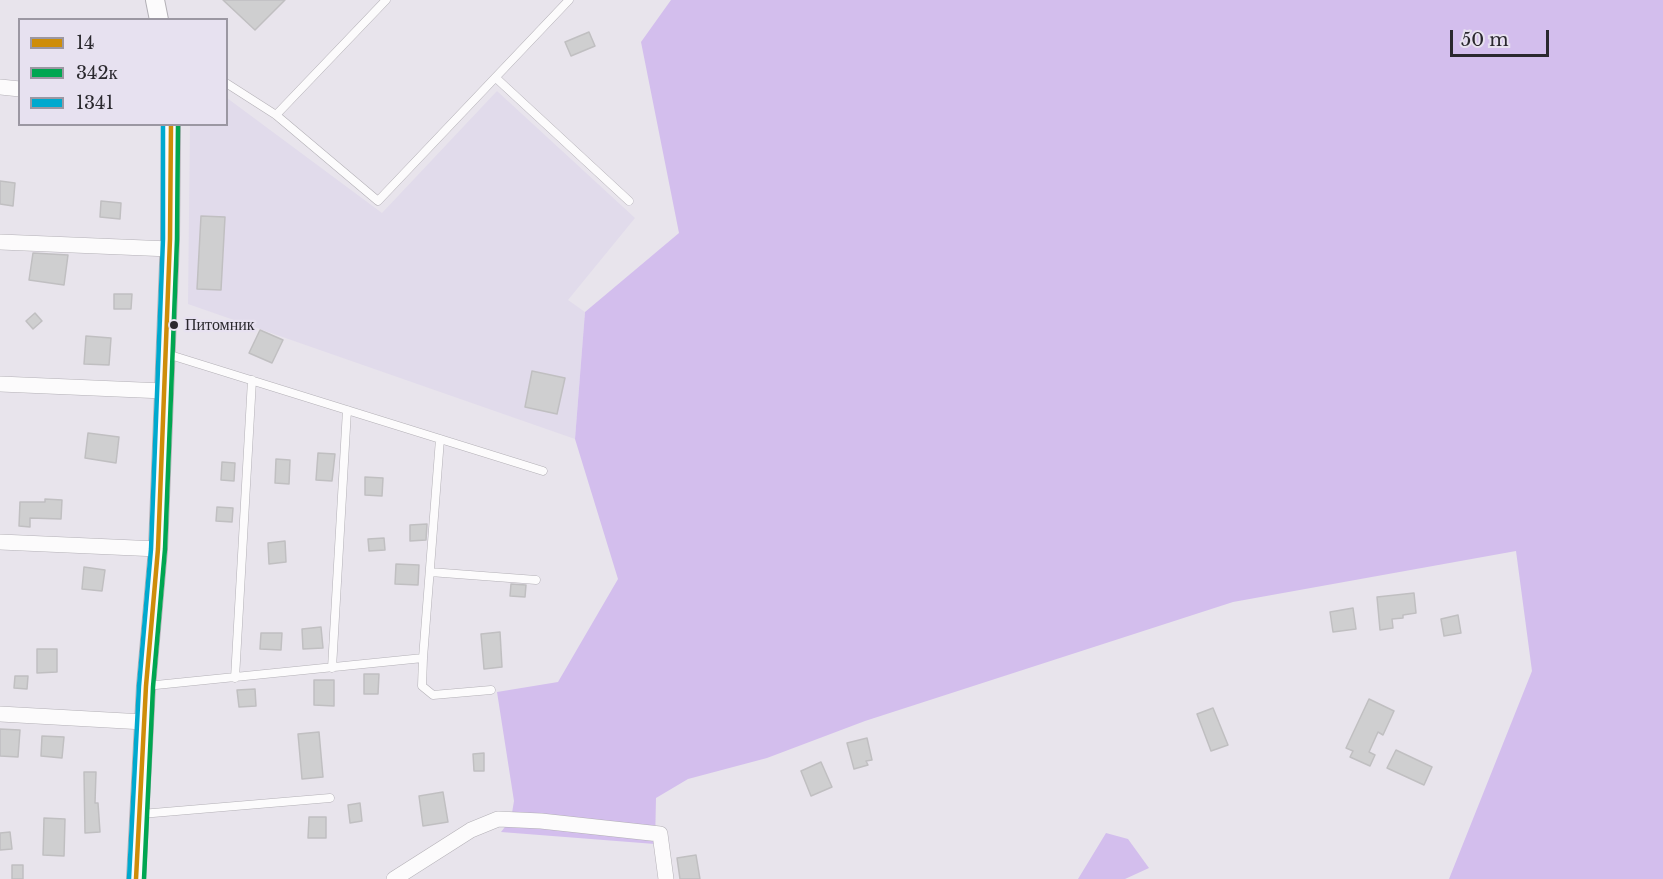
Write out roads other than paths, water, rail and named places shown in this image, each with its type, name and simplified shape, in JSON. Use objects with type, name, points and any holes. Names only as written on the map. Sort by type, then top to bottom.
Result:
[{"type":"street","points":[[155,0],[159,18]]},
{"type":"street","points":[[0,87],[18,89]]},
{"type":"street","points":[[136,879],[146,686],[158,549],[170,249],[171,126]]},
{"type":"street","points":[[0,242],[170,249]]},
{"type":"street","points":[[0,384],[164,391]]},
{"type":"street","points":[[0,542],[158,549]]},
{"type":"street","points":[[0,714],[144,722]]},
{"type":"street","points":[[394,879],[471,830],[498,819],[541,821],[660,834],[666,879]]},
{"type":"lane","points":[[276,116],[386,0]]},
{"type":"lane","points":[[228,84],[276,116],[378,201],[569,0]]},
{"type":"lane","points":[[496,78],[629,201]]},
{"type":"lane","points":[[165,354],[543,471]]},
{"type":"lane","points":[[234,678],[252,380]]},
{"type":"lane","points":[[332,668],[347,410]]},
{"type":"lane","points":[[440,439],[422,686],[433,695],[491,690]]},
{"type":"lane","points":[[430,572],[536,580]]},
{"type":"lane","points":[[146,686],[423,658]]},
{"type":"lane","points":[[139,814],[330,798]]},
{"type":"place","name":"Питомник","points":[[174,325]]}]
